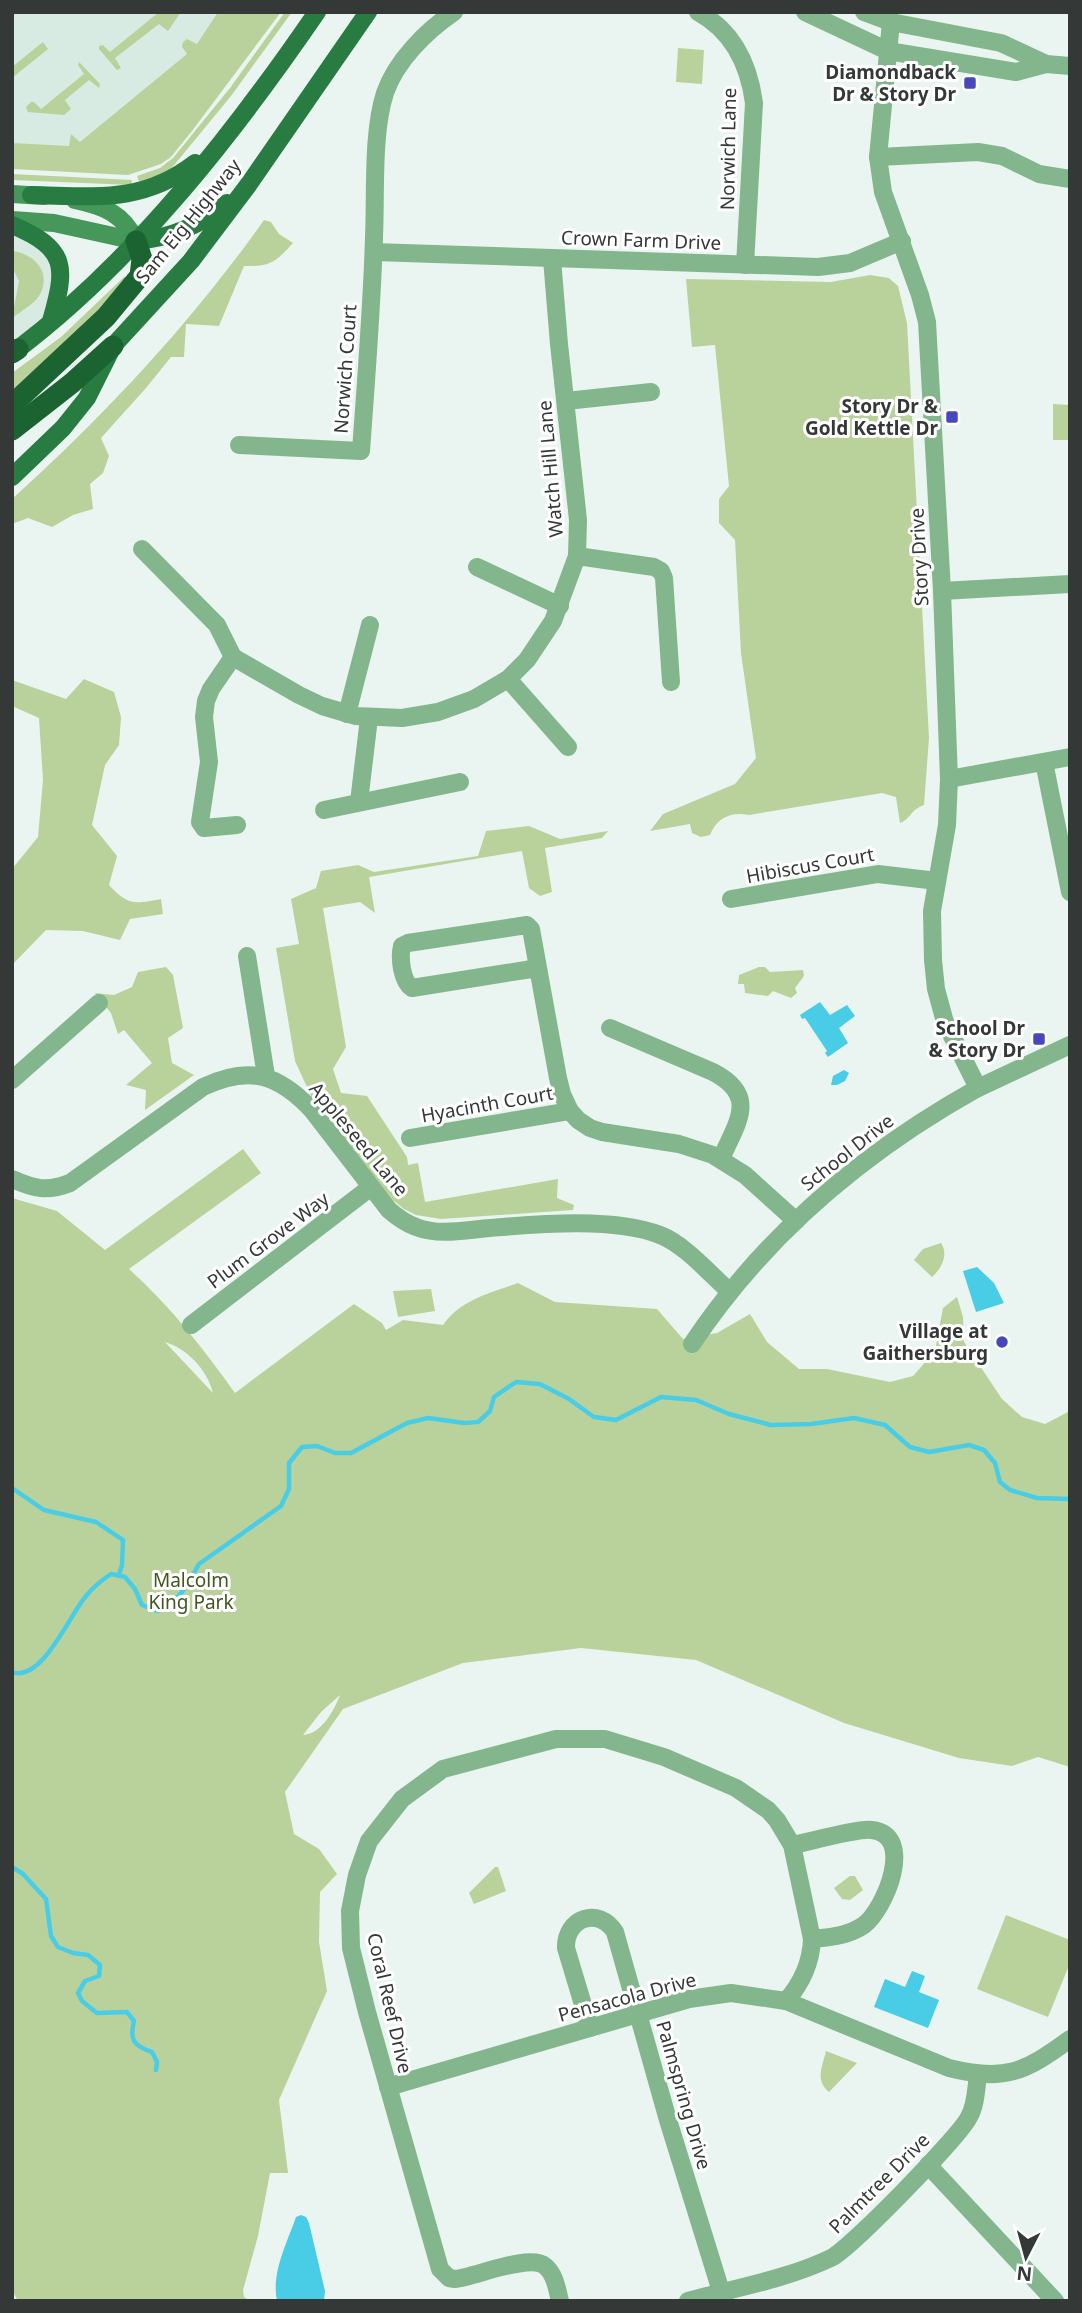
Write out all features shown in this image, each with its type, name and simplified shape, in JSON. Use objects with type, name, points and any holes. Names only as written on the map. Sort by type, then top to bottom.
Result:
[{"type":"highway","points":[[12,405],[106,317],[140,276],[142,259],[136,241]]},
{"type":"highway","name":"Sam Eig Highway","points":[[12,430],[72,383],[113,346]]},
{"type":"main road","name":"Sam Eig Highway","points":[[14,350],[50,325],[136,241],[222,141],[317,12]]},
{"type":"main road","name":"Sam Eig Highway","points":[[113,346],[191,261],[249,184],[368,12]]},
{"type":"main road","points":[[12,194],[113,195],[152,189],[183,173],[222,141]]},
{"type":"main road","points":[[12,223],[54,223],[136,241],[160,239],[178,233],[221,208],[249,184]]},
{"type":"main road","points":[[31,195],[98,205],[115,213],[125,222],[136,241]]},
{"type":"main road","points":[[12,223],[47,245],[61,266],[61,287],[50,325]]},
{"type":"main road","points":[[12,477],[63,428],[87,398],[113,346]]},
{"type":"street","points":[[374,252],[379,120],[385,93],[401,62],[423,38],[454,12]]},
{"type":"street","name":"Norwich Lane","points":[[698,12],[725,33],[741,54],[750,78],[754,103],[745,265]]},
{"type":"street","points":[[805,12],[888,51],[1016,72],[1046,64],[1070,66]]},
{"type":"street","points":[[864,12],[1001,43],[1046,64]]},
{"type":"street","name":"Story Drive","points":[[892,17],[878,157],[883,192],[902,241],[927,322],[942,591],[948,779],[947,825],[932,911],[936,989],[945,1022],[978,1088]]},
{"type":"street","points":[[878,157],[978,152],[1002,156],[1039,174],[1070,179]]},
{"type":"street","name":"Crown Farm Drive","points":[[374,252],[745,265],[840,265],[902,241]]},
{"type":"street","name":"Norwich Court","points":[[239,445],[361,451],[374,252]]},
{"type":"street","name":"Watch Hill Lane","points":[[233,657],[299,695],[347,714],[369,718],[402,718],[438,712],[474,699],[508,679],[527,660],[560,606],[577,556],[578,520],[552,259]]},
{"type":"street","points":[[566,401],[651,392]]},
{"type":"street","points":[[142,549],[217,625],[233,657],[206,701],[204,717],[209,762],[200,822],[204,828],[237,825]]},
{"type":"street","points":[[577,556],[654,567],[661,571],[664,578],[671,682]]},
{"type":"street","points":[[477,567],[560,606]]},
{"type":"street","points":[[942,591],[1070,584]]},
{"type":"street","points":[[347,714],[370,625]]},
{"type":"street","points":[[508,679],[568,747]]},
{"type":"street","points":[[359,802],[369,718]]},
{"type":"street","points":[[948,779],[1070,757]]},
{"type":"street","points":[[1044,762],[1070,892]]},
{"type":"street","points":[[324,810],[460,782]]},
{"type":"street","name":"Hibiscus Court","points":[[731,899],[878,874],[937,881]]},
{"type":"street","points":[[538,968],[412,988],[406,985],[400,952],[402,946],[408,943],[524,924],[531,929],[558,1078],[570,1111],[584,1124],[602,1132],[679,1144],[721,1159],[745,1175],[796,1221]]},
{"type":"street","points":[[12,1179],[33,1188],[53,1189],[70,1183],[203,1087],[222,1078],[266,1076],[247,956]]},
{"type":"street","points":[[12,1080],[99,1003]]},
{"type":"street","points":[[610,1028],[713,1072],[736,1087],[741,1109],[721,1159]]},
{"type":"street","name":"School Drive","points":[[692,1344],[730,1292],[796,1221],[866,1159],[945,1106],[1070,1045]]},
{"type":"street","name":"Appleseed Lane","points":[[266,1076],[283,1085],[305,1103],[371,1187],[400,1219],[417,1228],[444,1232],[577,1224],[619,1226],[659,1234],[674,1242],[730,1292]]},
{"type":"street","name":"Hyacinth Court","points":[[410,1138],[570,1111]]},
{"type":"street","name":"Plum Grove Way","points":[[191,1325],[371,1187]]},
{"type":"street","name":"Coral Reef Drive","points":[[560,2301],[551,2272],[541,2263],[534,2262],[460,2279],[449,2278],[440,2269],[351,1948],[350,1911],[357,1875],[369,1842],[402,1799],[443,1769],[556,1739],[605,1739],[664,1757],[736,1788],[768,1810],[792,1845],[812,1939],[804,1974],[786,2001]]},
{"type":"street","points":[[792,1845],[869,1829],[883,1833],[893,1852],[892,1876],[881,1905],[873,1917],[849,1933],[812,1939]]},
{"type":"street","name":"Palmspring Drive","points":[[590,2028],[566,1948],[568,1932],[578,1921],[598,1918],[615,1932],[664,2107],[723,2296]]},
{"type":"street","name":"Pensacola Drive","points":[[388,2087],[690,1999],[731,1993],[786,2001],[950,2068],[978,2075],[998,2075],[1017,2070],[1043,2059],[1070,2040]]},
{"type":"street","name":"Palmtree Drive","points":[[688,2301],[723,2296],[834,2257],[928,2165],[968,2119],[973,2109],[978,2075]]},
{"type":"street","points":[[928,2165],[1055,2301]]},
{"type":"shaded area","points":[[12,12],[259,12],[169,144],[12,164]]},
{"type":"shaded area","points":[[12,227],[58,264],[46,321],[29,335],[12,341]]},
{"type":"green space","points":[[159,12],[181,12],[168,31],[159,24],[115,58],[121,68],[117,70],[99,46],[103,45],[110,52]]},
{"type":"green space","points":[[218,12],[281,12],[171,157],[161,164],[128,175],[12,169],[12,143],[69,146],[71,134],[80,142],[187,54],[182,47],[183,42],[187,39],[197,44]]},
{"type":"green space","points":[[285,12],[292,12],[231,96],[175,164],[166,173],[140,184],[137,176],[160,168],[173,158],[230,88]]},
{"type":"green space","points":[[43,42],[48,49],[12,78],[12,67]]},
{"type":"green space","points":[[678,48],[704,50],[702,84],[676,82]]},
{"type":"green space","points":[[79,62],[100,84],[99,88],[89,80],[65,100],[71,109],[64,115],[28,112],[26,107],[31,102],[41,109],[84,74]]},
{"type":"green space","points":[[12,174],[132,180],[131,185],[12,180]]},
{"type":"green space","points":[[264,220],[271,222],[279,234],[293,243],[272,262],[260,266],[244,266],[219,326],[186,324],[184,357],[171,357],[101,438],[109,456],[103,473],[90,484],[93,509],[73,515],[52,527],[28,518],[12,524],[12,499],[81,434],[146,366],[207,295]]},
{"type":"green space","points":[[12,251],[34,260],[44,280],[39,296],[12,318],[19,281],[12,267]]},
{"type":"green space","points":[[870,275],[889,278],[898,286],[907,323],[929,738],[924,805],[900,823],[896,797],[882,793],[749,815],[731,815],[720,820],[710,835],[701,837],[692,833],[690,824],[650,831],[663,814],[735,784],[756,758],[741,653],[735,540],[719,523],[719,499],[729,486],[715,345],[692,347],[686,279],[831,282]]},
{"type":"green space","points":[[124,277],[108,302],[12,392],[12,373],[61,337]]},
{"type":"green space","points":[[1053,404],[1070,405],[1070,440],[1053,440]]},
{"type":"green space","points":[[84,679],[114,692],[121,717],[119,745],[105,765],[92,825],[117,856],[109,885],[121,897],[132,902],[161,899],[163,914],[130,919],[120,940],[83,931],[46,930],[12,965],[12,869],[38,837],[43,780],[39,718],[12,706],[12,680],[66,699]]},
{"type":"green space","points":[[529,826],[560,839],[608,831],[602,838],[545,848],[552,892],[540,896],[529,888],[522,851],[369,877],[375,913],[360,902],[323,908],[346,1047],[333,1069],[341,1093],[367,1096],[407,1157],[408,1165],[418,1163],[425,1202],[558,1179],[557,1198],[574,1205],[573,1210],[441,1219],[416,1215],[393,1200],[312,1098],[295,1061],[276,948],[299,944],[291,899],[316,888],[321,871],[358,865],[374,872],[478,856],[486,831]]},
{"type":"green space","points":[[166,967],[173,975],[183,1028],[168,1038],[172,1063],[194,1075],[145,1110],[146,1090],[126,1085],[152,1063],[124,1030],[118,1034],[111,1013],[95,993],[114,995],[132,987],[138,972]]},
{"type":"green space","points":[[765,967],[770,972],[803,970],[804,976],[795,988],[797,993],[791,998],[773,991],[768,996],[745,993],[744,984],[738,984],[739,975]]},
{"type":"green space","name":"Malcolm King Park","points":[[243,1149],[261,1173],[129,1269],[185,1328],[235,1393],[354,1304],[382,1323],[386,1330],[403,1320],[443,1325],[467,1303],[518,1283],[555,1302],[657,1309],[683,1339],[717,1333],[750,1314],[767,1342],[799,1369],[827,1369],[890,1382],[913,1376],[935,1351],[943,1308],[957,1297],[963,1317],[964,1342],[1002,1399],[1022,1417],[1045,1424],[1070,1411],[1070,1767],[1038,1757],[1012,1766],[959,1758],[844,1723],[696,1660],[581,1648],[463,1663],[343,1709],[285,1792],[294,1834],[319,1849],[337,1874],[320,1892],[319,1942],[327,1991],[279,2100],[288,2173],[270,2173],[258,2236],[243,2290],[244,2297],[250,2301],[18,2301],[12,2290],[12,1198],[57,1211],[105,1250]],"holes":[[[165,1342],[189,1355],[206,1376],[213,1393]],[[340,1695],[331,1714],[321,1726],[310,1734],[303,1735],[321,1712]]]},
{"type":"green space","points":[[941,1243],[943,1261],[932,1277],[914,1260],[923,1249]]},
{"type":"green space","points":[[431,1289],[435,1311],[398,1317],[393,1291]]},
{"type":"green space","points":[[498,1867],[506,1891],[474,1904],[469,1893]]},
{"type":"green space","points":[[850,1876],[855,1876],[863,1890],[850,1900],[842,1899],[834,1888]]},
{"type":"green space","points":[[1006,1915],[1070,1940],[1070,1963],[1048,2017],[977,1989]]},
{"type":"green space","points":[[826,2051],[857,2063],[829,2092],[821,2078]]},
{"type":"water","points":[[820,1002],[830,1015],[847,1005],[855,1016],[839,1028],[848,1043],[828,1057],[825,1053],[827,1051],[805,1018],[802,1019],[800,1015]]},
{"type":"water","points":[[844,1070],[849,1073],[845,1081],[831,1085],[833,1076]]},
{"type":"water","points":[[977,1267],[994,1283],[1004,1303],[976,1312],[963,1271]]},
{"type":"water","points":[[912,1971],[925,1976],[919,1992],[939,2000],[928,2028],[874,2007],[885,1979],[905,1987]]},
{"type":"water","points":[[296,2217],[306,2217],[309,2223],[325,2291],[324,2301],[277,2301],[276,2280],[281,2258]]},
{"type":"waterway","points":[[12,1672],[23,1673],[44,1658],[86,1596],[111,1574],[125,1577],[135,1589],[142,1605],[157,1611],[170,1606],[186,1587],[199,1564],[281,1506],[289,1489],[289,1463],[302,1447],[317,1446],[335,1453],[351,1453],[407,1423],[428,1418],[464,1423],[478,1422],[490,1411],[494,1397],[516,1382],[540,1384],[569,1399],[594,1417],[616,1420],[661,1397],[696,1400],[729,1414],[771,1425],[811,1424],[854,1418],[885,1425],[910,1447],[929,1452],[969,1445],[984,1450],[995,1463],[1000,1482],[1010,1490],[1037,1498],[1070,1499]]},
{"type":"waterway","points":[[12,1488],[44,1510],[96,1522],[123,1540],[119,1575]]},
{"type":"waterway","points":[[12,1867],[23,1874],[46,1899],[51,1936],[58,1947],[88,1955],[100,1965],[99,1976],[85,1981],[78,1993],[82,2001],[97,2013],[127,2012],[134,2021],[134,2041],[152,2052],[157,2062],[156,2070]]},
{"type":"place","name":"Diamondback Dr & Story Dr","points":[[970,83]]},
{"type":"place","name":"Story Dr & Gold Kettle Dr","points":[[952,417]]},
{"type":"place","name":"School Dr & Story Dr","points":[[1039,1039]]},
{"type":"place","name":"Village at Gaithersburg","points":[[1002,1342]]}]
